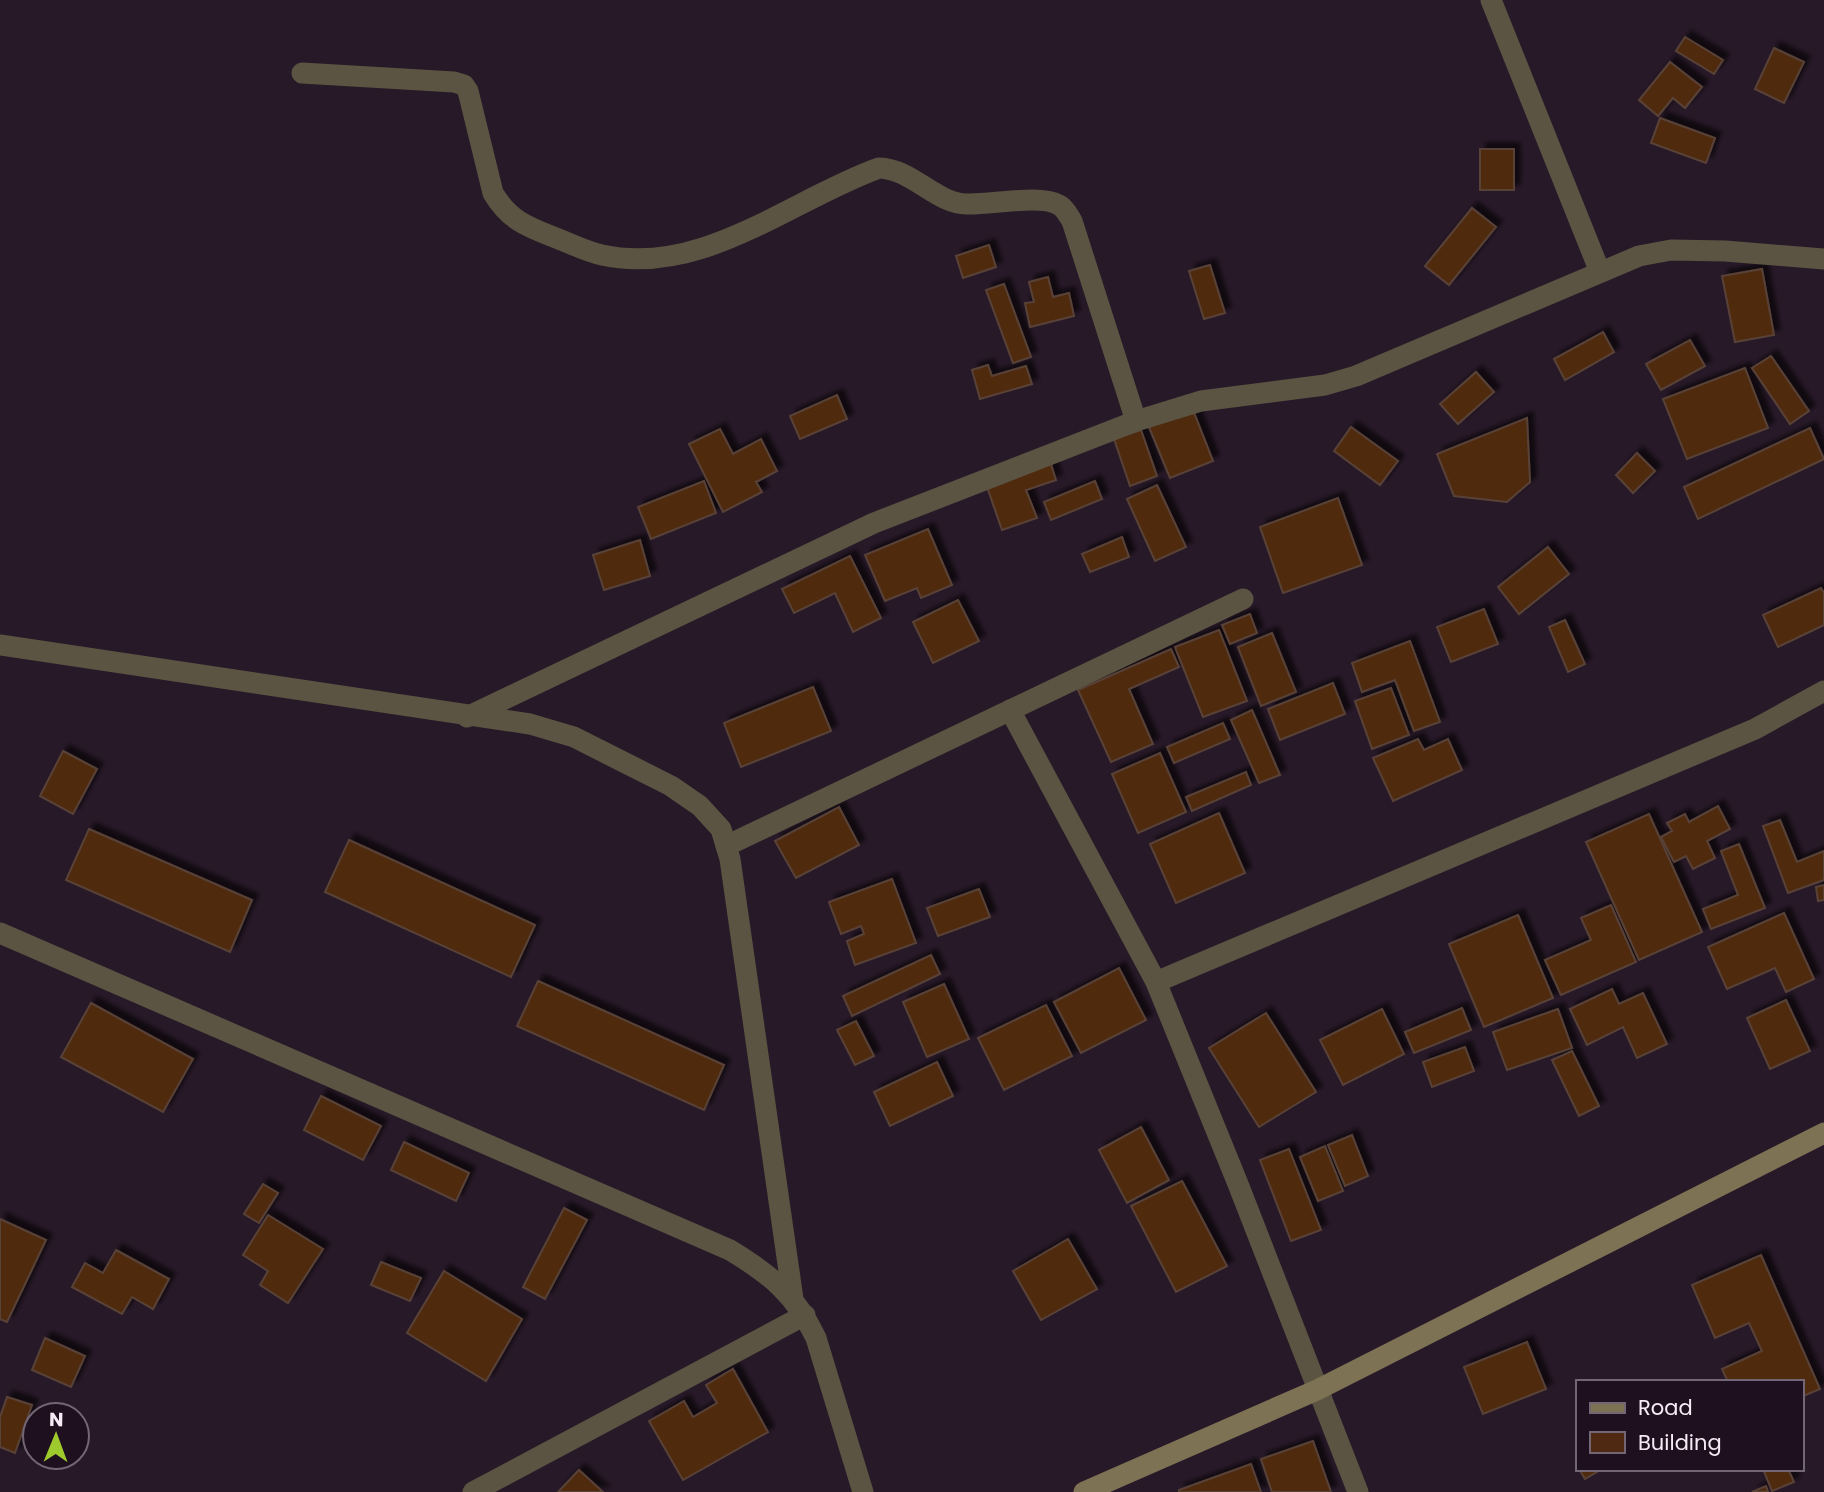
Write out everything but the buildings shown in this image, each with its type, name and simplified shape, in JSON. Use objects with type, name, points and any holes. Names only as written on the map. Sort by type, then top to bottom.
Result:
[{"type":"main road","points":[[1084,1492],[1317,1391],[1824,1133]]},
{"type":"street","points":[[1491,0],[1600,272]]},
{"type":"street","points":[[302,73],[454,82],[464,85],[468,91],[493,193],[501,207],[512,218],[526,226],[600,255],[635,259],[678,254],[728,239],[879,168],[900,172],[952,202],[1056,203],[1064,208],[1072,221],[1136,421]]},
{"type":"street","points":[[467,716],[874,523],[1136,421],[1201,401],[1325,385],[1356,376],[1639,256],[1671,250],[1725,251],[1824,259]]},
{"type":"street","points":[[726,846],[1243,599]]},
{"type":"street","points":[[0,645],[530,724],[574,737],[671,786],[700,806],[721,830],[730,859],[799,1307]]},
{"type":"street","points":[[1156,982],[1755,729],[1824,691]]},
{"type":"street","points":[[1010,710],[1156,982],[1358,1492]]},
{"type":"street","points":[[0,933],[730,1250],[778,1282],[799,1307],[827,1367],[863,1492]]},
{"type":"street","points":[[473,1492],[799,1307]]}]
